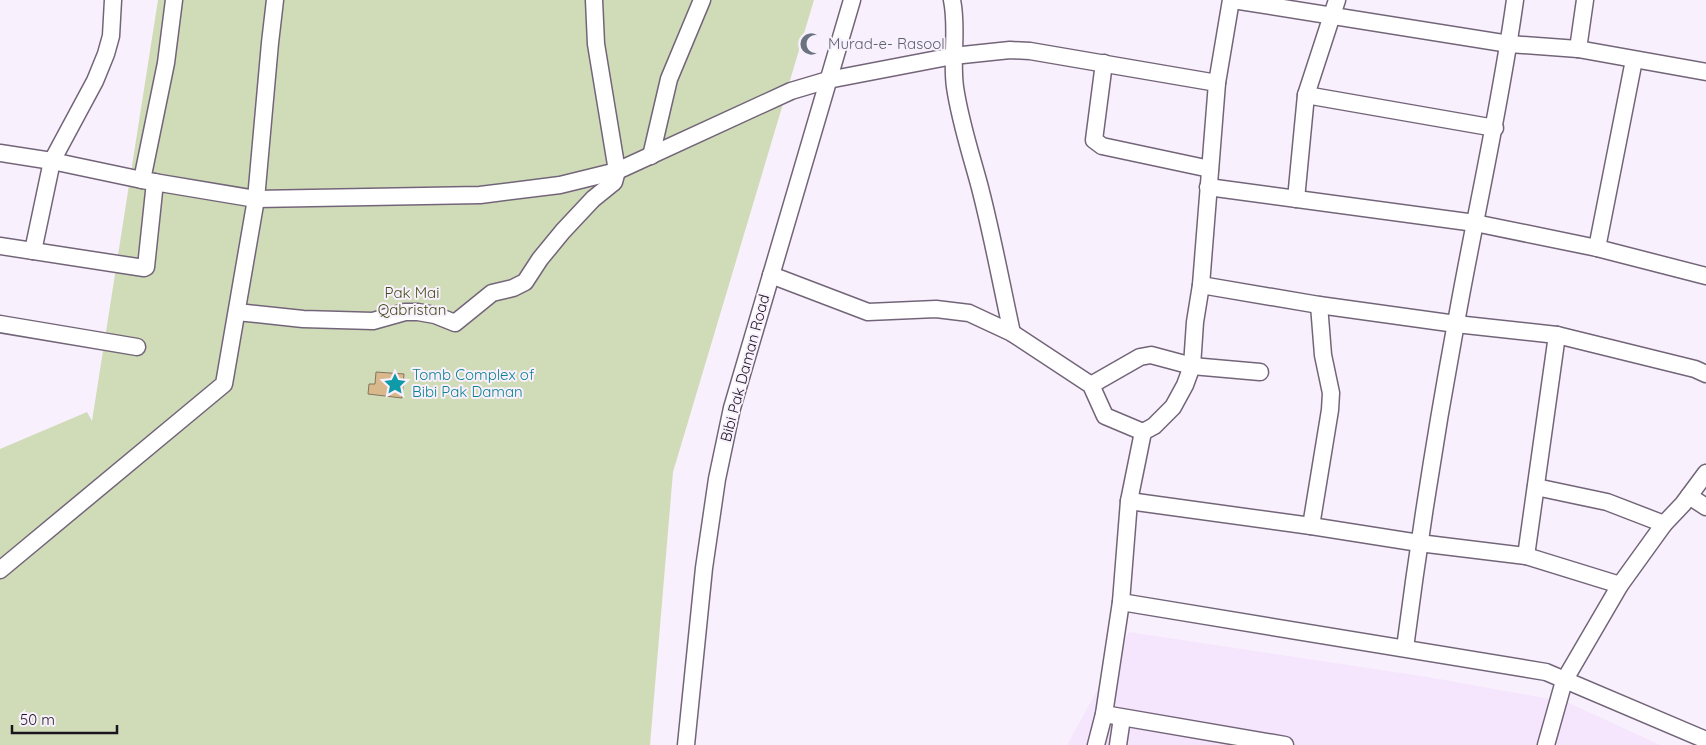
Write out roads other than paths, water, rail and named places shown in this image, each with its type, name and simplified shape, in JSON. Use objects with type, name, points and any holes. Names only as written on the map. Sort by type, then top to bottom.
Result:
[{"type":"street","points":[[32,251],[52,162],[95,81],[106,54],[111,36],[113,0]]},
{"type":"street","points":[[0,246],[146,267],[148,265],[148,181],[174,0]]},
{"type":"street","points":[[0,570],[224,384],[256,199],[270,44],[276,0]]},
{"type":"street","points":[[236,312],[303,319],[373,321],[405,312],[418,312],[435,315],[454,323],[492,293],[513,288],[525,282],[540,259],[563,231],[593,199],[614,182],[617,171],[596,44],[594,0]]},
{"type":"street","points":[[651,156],[669,79],[702,0]]},
{"type":"street","name":"Bibi Pak Daman Road","points":[[686,745],[704,568],[717,479],[732,408],[852,0]]},
{"type":"street","points":[[952,0],[955,13],[954,84],[961,123],[979,184],[1012,332]]},
{"type":"street","points":[[771,275],[868,312],[936,308],[969,313],[1012,332],[1091,385],[1105,416],[1143,432],[1154,426],[1173,408],[1192,366],[1195,322],[1201,286],[1217,83],[1232,0],[1335,8],[1509,44],[1578,49],[1706,72]]},
{"type":"street","points":[[1405,648],[1419,543],[1456,324],[1495,128],[1515,0]]},
{"type":"street","points":[[1578,49],[1585,0]]},
{"type":"street","points":[[1296,199],[1306,95],[1335,8]]},
{"type":"street","points":[[0,153],[256,199],[480,195],[560,185],[617,171],[791,91],[828,80],[953,56],[1010,50],[1030,51],[1104,62],[1217,83]]},
{"type":"street","points":[[1597,248],[1634,60]]},
{"type":"street","points":[[1104,62],[1094,140],[1102,146],[1210,169]]},
{"type":"street","points":[[1306,95],[1495,128]]},
{"type":"street","points":[[1208,187],[1475,223],[1597,248],[1706,276]]},
{"type":"street","points":[[1201,286],[1456,324],[1557,335],[1695,369],[1706,374]]},
{"type":"street","points":[[1311,526],[1330,410],[1331,393],[1322,355],[1319,305]]},
{"type":"street","points":[[0,324],[137,347]]},
{"type":"street","points":[[1526,556],[1557,335]]},
{"type":"street","points":[[1091,385],[1140,357],[1151,355],[1192,366],[1260,372]]},
{"type":"street","points":[[1096,745],[1104,714],[1121,602],[1130,501],[1143,432]]},
{"type":"street","points":[[1546,745],[1564,681],[1620,585],[1664,524],[1706,473]]},
{"type":"street","points":[[1536,487],[1607,502],[1664,524]]},
{"type":"street","points":[[1689,496],[1706,507]]},
{"type":"street","points":[[1130,501],[1419,543],[1526,556],[1620,585]]},
{"type":"street","points":[[1121,602],[1546,672],[1706,740]]},
{"type":"street","points":[[1104,714],[1224,740],[1285,745]]},
{"type":"street","points":[[1118,745],[1122,718]]},
{"type":"place","name":"Murad-e- Rasool","points":[[811,44]]},
{"type":"place","name":"Tomb Complex of Bibi Pak Daman","points":[[395,384]]},
{"type":"park label","name":"Pak Mai Qabristan","points":[[412,302]]}]
